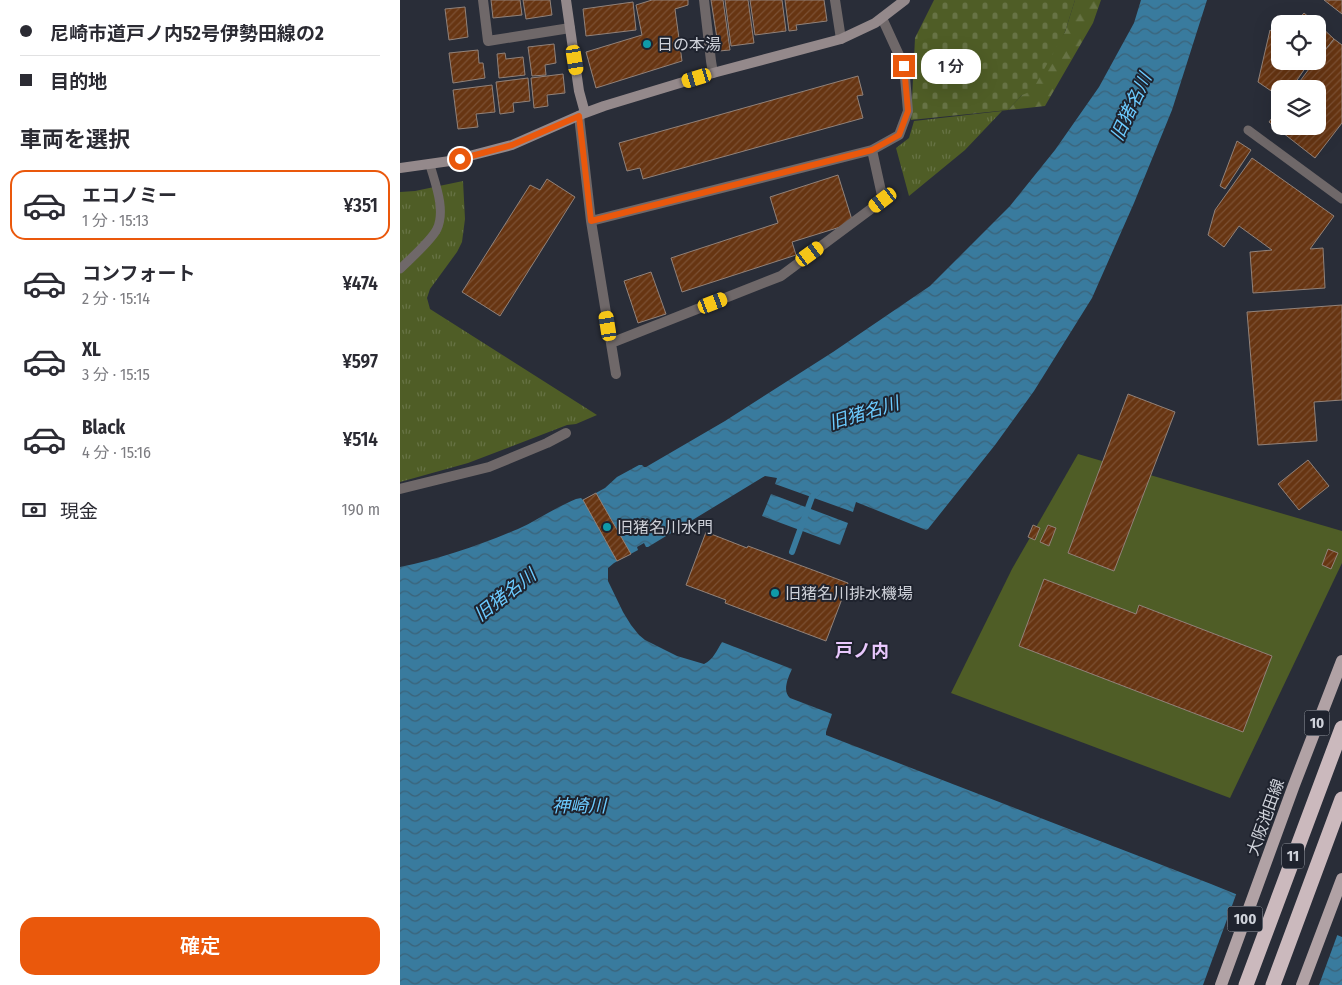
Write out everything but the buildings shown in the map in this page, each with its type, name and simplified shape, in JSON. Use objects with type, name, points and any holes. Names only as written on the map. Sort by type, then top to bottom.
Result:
[{"type":"highway","name":"11","points":[[1246,985],[1342,728]]},
{"type":"highway","name":"11","points":[[1273,985],[1342,799]]},
{"type":"main road","name":"大阪池田線","points":[[1221,985],[1268,854],[1342,661]]},
{"type":"main road","points":[[1302,985],[1342,880]]},
{"type":"street","points":[[482,0],[488,41],[570,28]]},
{"type":"street","points":[[566,0],[581,100],[591,221],[616,374]]},
{"type":"street","points":[[704,0],[710,61],[713,73]]},
{"type":"street","points":[[835,0],[840,39]]},
{"type":"street","points":[[400,168],[456,160],[512,145],[582,115],[650,92],[840,39],[882,18],[905,0]]},
{"type":"street","points":[[591,221],[872,150],[899,135],[908,111],[904,66],[882,18]]},
{"type":"street","points":[[611,343],[781,276],[883,200],[872,150]]},
{"type":"street","points":[[400,489],[489,467],[566,433]]},
{"type":"lane","points":[[1248,130],[1342,199]]},
{"type":"lane","points":[[400,269],[418,252],[437,229],[440,206],[430,165]]},
{"type":"green space","points":[[934,0],[1075,0],[1065,32],[1032,91],[1022,95],[1008,110],[911,120],[915,38]]},
{"type":"green space","points":[[1075,0],[1101,0],[1093,23],[1045,106],[1008,110],[1022,95],[1065,32]]},
{"type":"green space","points":[[1002,111],[965,150],[909,196],[896,148],[909,138],[914,121]]},
{"type":"green space","points":[[463,181],[465,219],[462,242],[430,289],[427,298],[430,309],[597,415],[468,463],[400,482],[400,192],[415,191]]},
{"type":"green space","points":[[1078,454],[1342,531],[1342,563],[1230,798],[951,693],[1012,569]]},
{"type":"water","name":"神崎川","points":[[1141,0],[1207,0],[1172,110],[1092,298],[1034,391],[995,445],[928,529],[926,530],[856,502],[853,512],[775,484],[777,478],[765,476],[648,547],[644,543],[637,547],[638,550],[608,568],[608,581],[623,612],[639,635],[677,656],[704,664],[712,657],[722,642],[792,669],[786,684],[786,692],[790,698],[832,714],[826,735],[1211,884],[1342,937],[1342,985],[400,985],[400,567],[445,556],[504,535],[569,502],[581,498],[583,500],[639,465],[646,467],[725,421],[833,352],[930,286],[1010,206],[1055,150],[1099,87],[1134,23]]},
{"type":"water","points":[[771,494],[848,523],[840,545],[762,516]]},
{"type":"pier","points":[[1237,892],[1338,933],[1319,985],[1203,985]]},
{"type":"waterway","points":[[792,552],[812,497],[818,492]]},
{"type":"place","name":"日の本湯","points":[[647,44]]},
{"type":"place","name":"旧猪名川水門","points":[[607,527]]},
{"type":"place","name":"旧猪名川排水機場","points":[[775,593]]},
{"type":"district","name":"戸ノ内","points":[[862,651]]},
{"type":"route","points":[[460,159],[512,145],[579,116],[591,221],[872,150],[899,135],[908,111],[904,66]]},
{"type":"water label","name":"旧猪名川","points":[[1131,107]]},
{"type":"water label","name":"旧猪名川","points":[[864,413]]},
{"type":"water label","name":"旧猪名川","points":[[505,595]]}]
